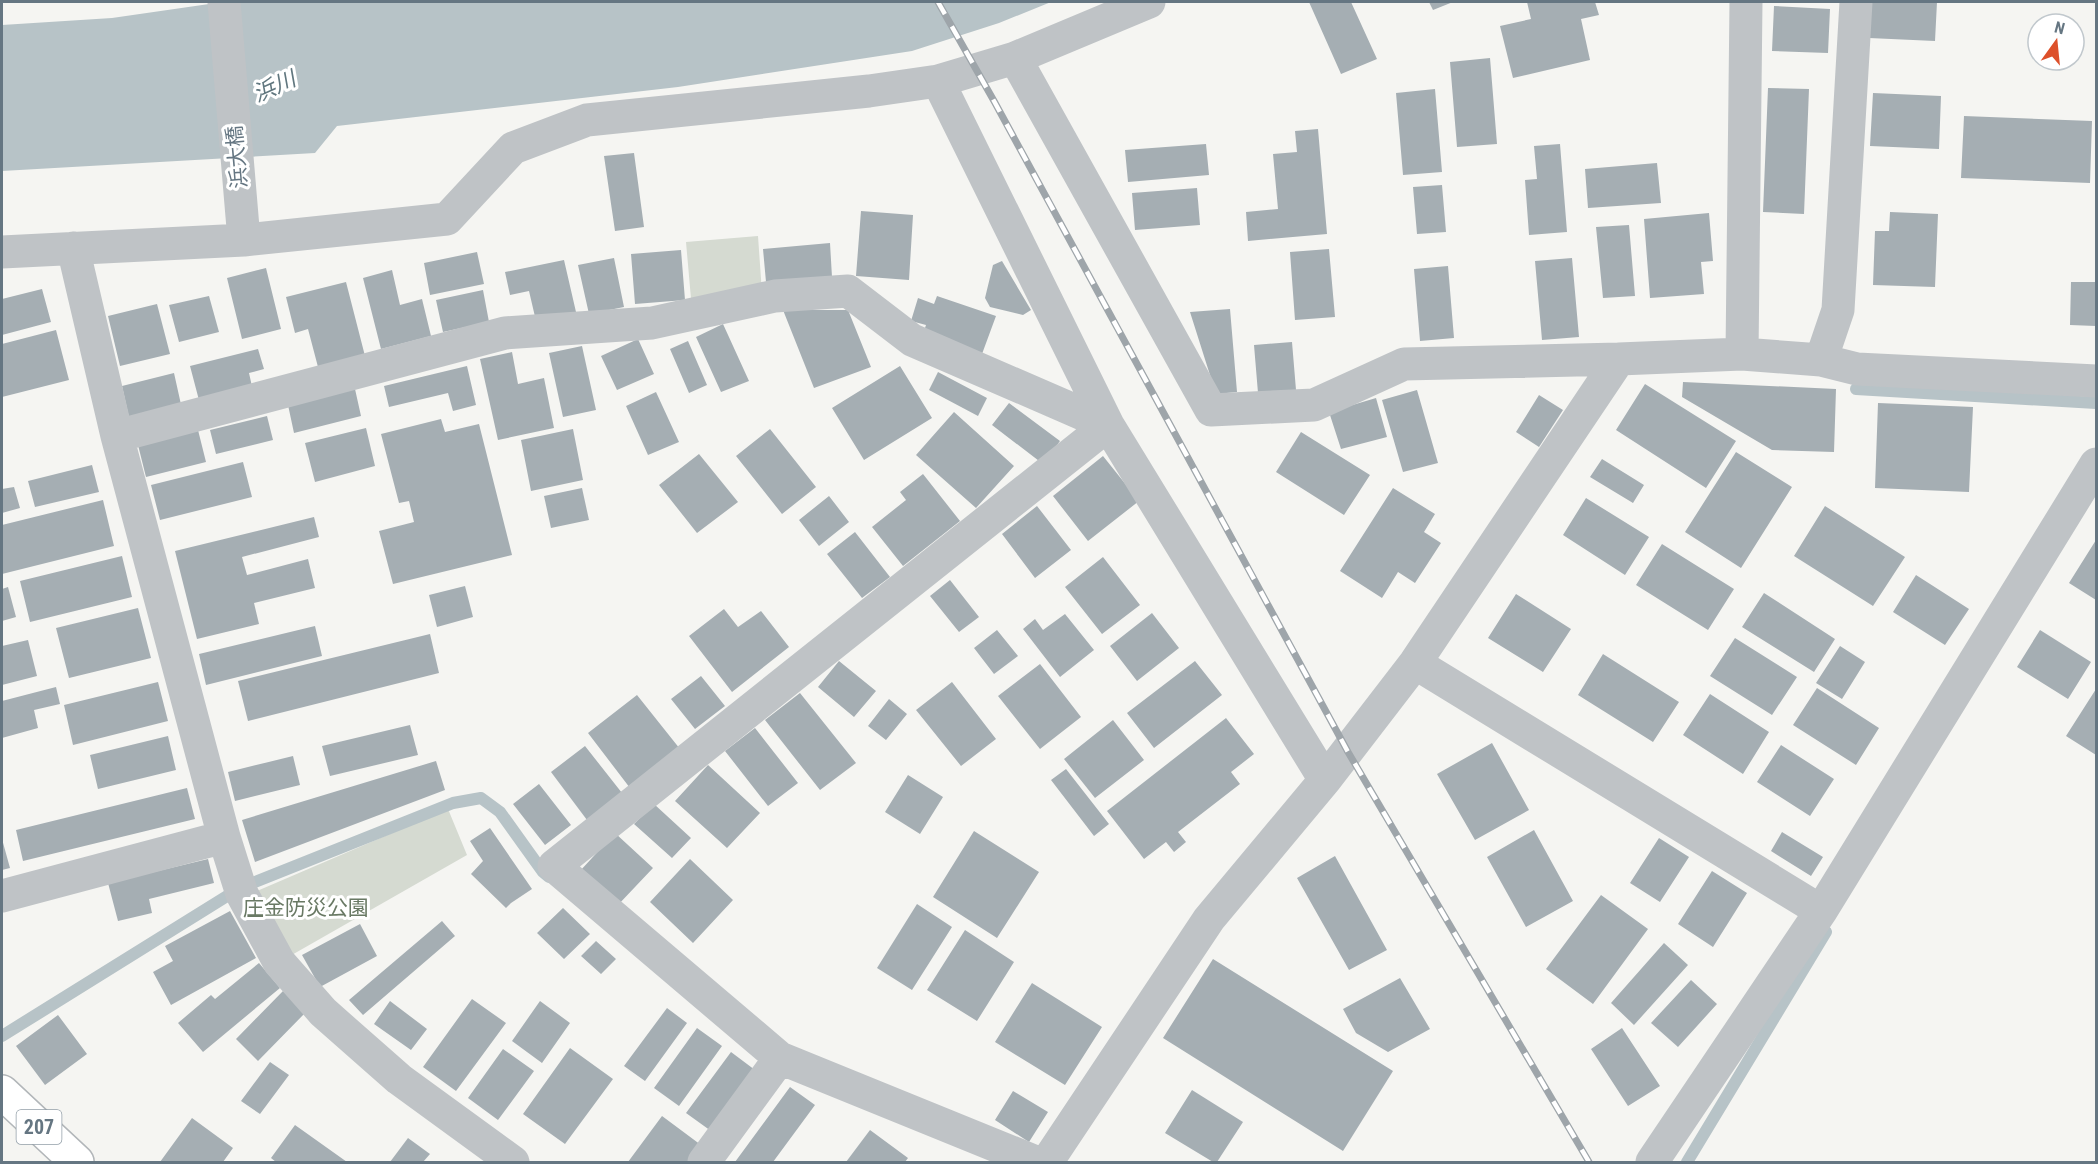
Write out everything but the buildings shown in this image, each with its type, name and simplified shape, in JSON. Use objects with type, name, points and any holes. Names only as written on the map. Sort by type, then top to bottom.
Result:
[{"type":"highway","name":"207","points":[[2,1092],[76,1162]]},
{"type":"street","name":"浜大橋","points":[[224,2],[244,240]]},
{"type":"street","points":[[2,252],[244,240],[447,219],[513,148],[587,120],[869,91],[938,81],[1015,58],[1149,2]]},
{"type":"street","points":[[1742,354],[1746,2]]},
{"type":"street","points":[[1821,360],[1838,310],[1856,2]]},
{"type":"street","points":[[1015,58],[1211,410],[1314,405],[1404,364],[1742,354],[1821,360],[1857,369],[2097,381]]},
{"type":"street","points":[[938,81],[1108,426],[1325,780]]},
{"type":"street","points":[[73,248],[117,436],[224,837],[240,888],[279,962],[323,1012],[399,1079],[513,1162]]},
{"type":"street","points":[[117,436],[505,333],[652,323],[775,296],[848,291],[912,340],[1108,426]]},
{"type":"street","points":[[1047,1162],[1209,919],[1325,780],[1415,663],[1619,359]]},
{"type":"street","points":[[1036,1162],[773,1067],[554,866],[1108,426]]},
{"type":"street","points":[[1652,1162],[1821,911],[2097,464]]},
{"type":"street","points":[[1415,663],[1821,911]]},
{"type":"street","points":[[2,896],[224,837]]},
{"type":"street","points":[[704,1162],[773,1067]]},
{"type":"green space","points":[[758,236],[762,293],[692,310],[686,242]]},
{"type":"green space","name":"庄金防災公園","points":[[448,809],[467,855],[290,956],[257,891]]},
{"type":"water","name":"浜川","points":[[223,2],[1051,2],[999,23],[912,51],[678,87],[337,126],[315,153],[2,171],[2,25],[112,18]]},
{"type":"waterway","points":[[1856,389],[2096,403]]},
{"type":"waterway","points":[[2,1036],[240,888],[453,803],[481,798],[500,812],[549,877]]},
{"type":"waterway","points":[[1687,1162],[1826,932]]},
{"type":"railway","points":[[938,2],[1348,752],[1589,1162]]}]
